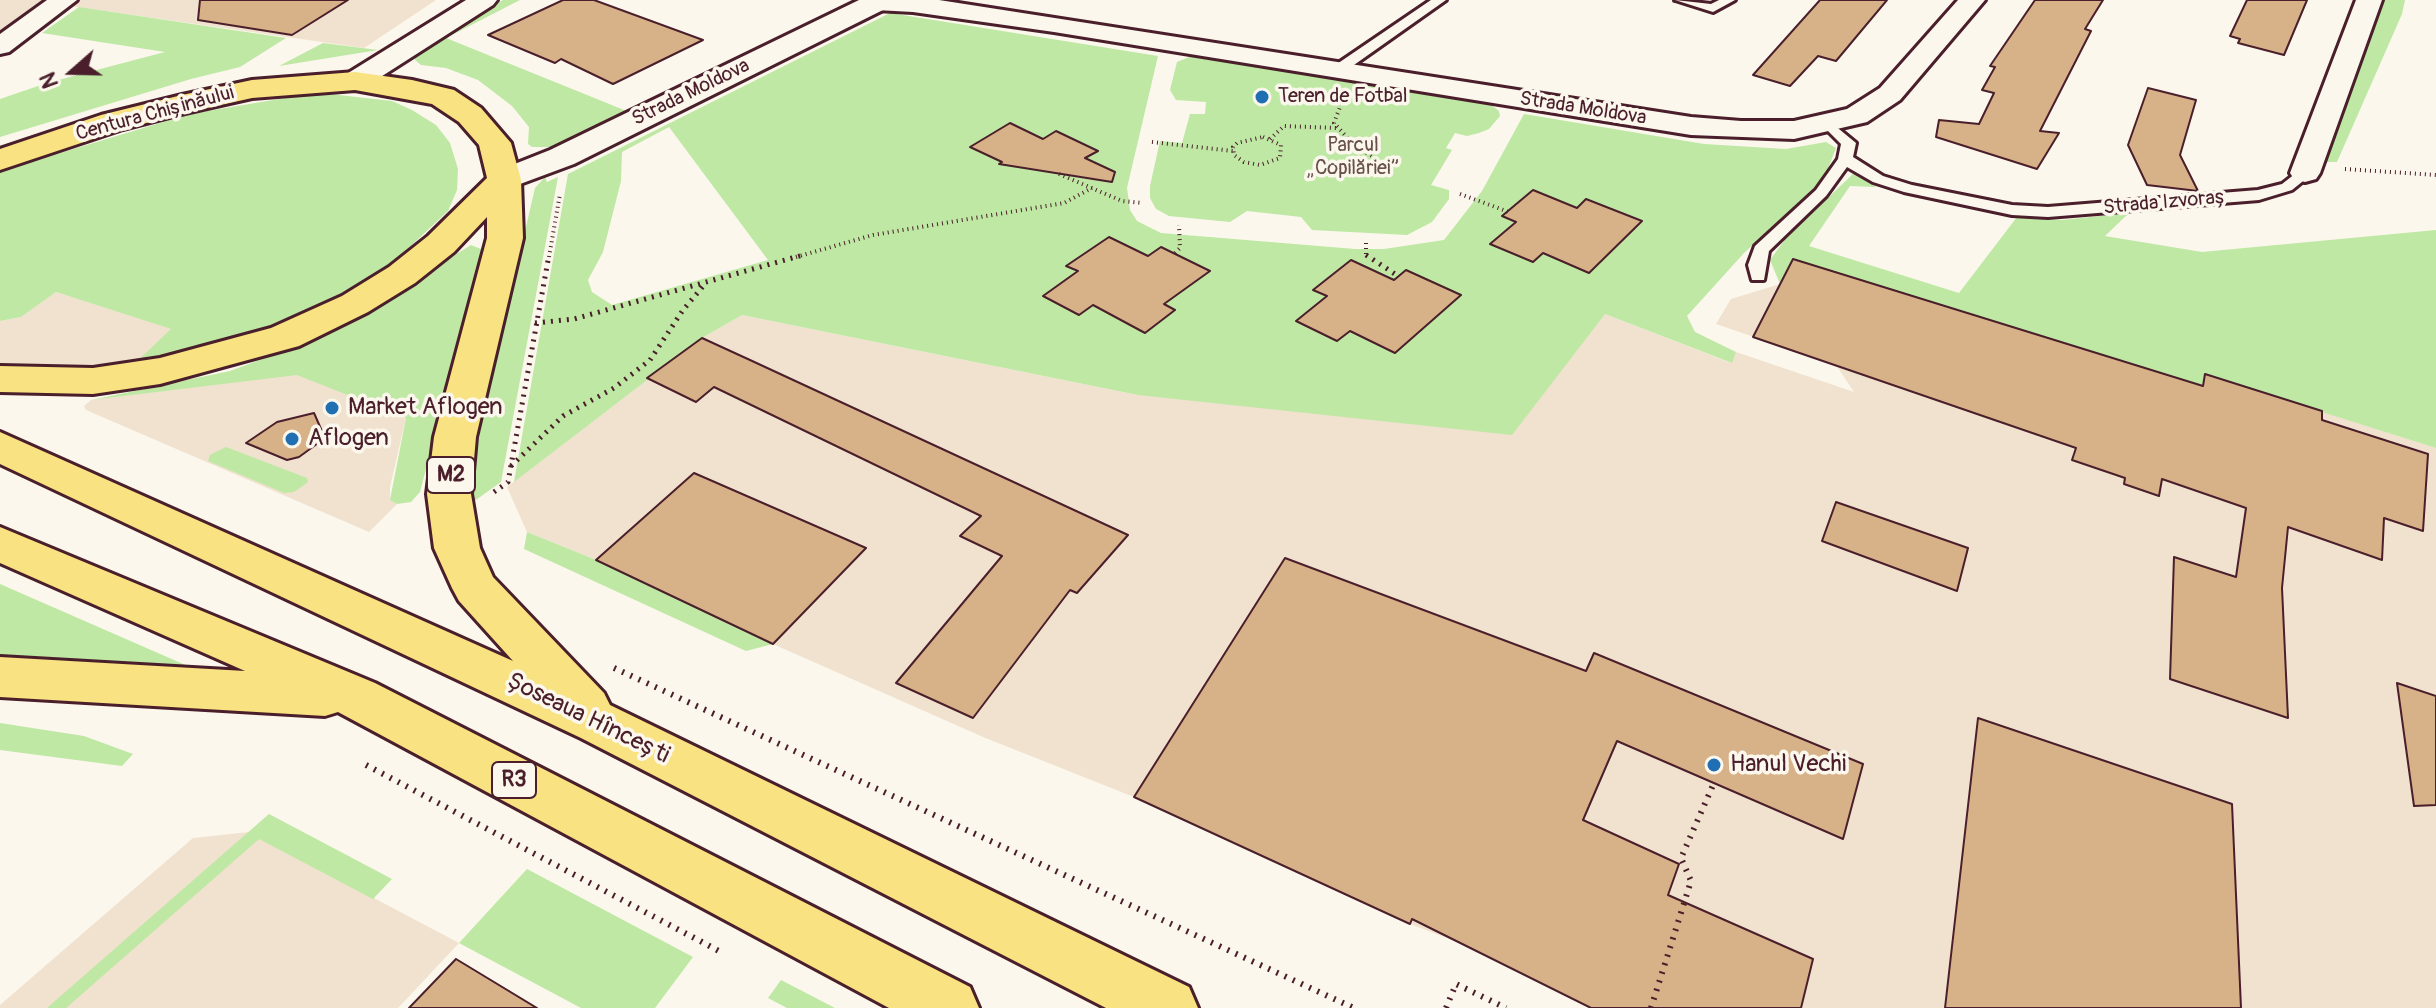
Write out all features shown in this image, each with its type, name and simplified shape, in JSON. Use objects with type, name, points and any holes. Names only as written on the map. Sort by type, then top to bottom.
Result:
[{"type":"highway","name":"Centura Chișinăului","points":[[0,160],[112,122],[182,104],[252,89],[355,81],[443,97],[470,115],[495,143],[504,180]]},
{"type":"highway","points":[[0,379],[93,381],[213,359],[285,337],[355,304],[402,275],[441,244],[504,180]]},
{"type":"highway","name":"M2","points":[[504,180],[505,238],[455,437],[449,494],[457,548],[475,588],[599,723]]},
{"type":"highway","name":"Șoseaua Hîncești","points":[[0,447],[599,723],[1168,1008]]},
{"type":"highway","name":"R3","points":[[0,544],[357,698],[949,1008]]},
{"type":"highway","points":[[0,677],[357,698]]},
{"type":"street","points":[[0,46],[64,0]]},
{"type":"street","points":[[355,81],[484,0]]},
{"type":"street","name":"Strada Moldova","points":[[1016,0],[1023,8],[1054,24]]},
{"type":"street","name":"Strada Moldova","points":[[504,180],[562,157],[873,1],[1054,24],[1341,83],[1691,126],[1781,130],[1828,124],[1857,116],[1890,94],[1972,0]]},
{"type":"street","points":[[2305,173],[2369,0]]},
{"type":"lane","points":[[1341,83],[1440,0]]},
{"type":"lane","points":[[1681,0],[1713,8],[1729,0]]},
{"type":"lane","points":[[1758,276],[1756,265],[1761,249],[1821,193],[1845,159],[1849,143],[1828,124]]},
{"type":"lane","name":"Strada Izvoraș","points":[[1845,159],[1878,179],[1909,189],[2012,210],[2048,212],[2259,195],[2287,187],[2305,173]]},
{"type":"path","points":[[1341,83],[1334,117],[1337,128],[1356,147],[1372,156]]},
{"type":"path","points":[[1270,139],[1284,126],[1337,128]]},
{"type":"path","points":[[1152,142],[1233,151],[1244,162],[1268,164],[1283,154],[1281,145],[1270,139],[1242,140],[1233,151]]},
{"type":"path","points":[[487,498],[508,482],[564,172],[562,157]]},
{"type":"path","points":[[2305,173],[2347,169],[2436,175]]},
{"type":"path","points":[[1059,174],[1122,201],[1143,203]]},
{"type":"path","points":[[535,323],[574,319],[873,235],[1064,203],[1092,188]]},
{"type":"path","points":[[1460,194],[1509,212]]},
{"type":"path","points":[[1175,253],[1180,248],[1179,225]]},
{"type":"path","points":[[1366,243],[1366,257],[1398,276]]},
{"type":"path","points":[[510,466],[563,416],[614,388],[650,360],[683,310],[707,283]]},
{"type":"path","points":[[603,660],[1354,1008]]},
{"type":"path","points":[[366,765],[719,951]]},
{"type":"path","points":[[1651,1008],[1691,881],[1681,858],[1714,783]]},
{"type":"path","points":[[1446,1008],[1456,984],[1506,1008]]},
{"type":"shaded area","points":[[0,0],[47,0],[0,33]]},
{"type":"shaded area","points":[[78,0],[436,0],[364,48],[70,6]]},
{"type":"shaded area","points":[[1780,284],[2203,386],[2205,374],[2436,448],[2436,1008],[1591,1008],[1460,943],[1410,924],[1134,797],[983,737],[773,644],[596,560],[527,532],[507,487],[702,338],[742,315],[1138,395],[1605,314],[1731,363],[1736,352],[1854,392],[1836,365],[1716,324],[1731,299]]},
{"type":"shaded area","points":[[56,292],[172,329],[132,366],[92,372],[0,368],[0,321],[21,317]]},
{"type":"shaded area","points":[[297,374],[406,418],[390,487],[390,499],[397,504],[369,532],[86,410],[84,406],[91,400]]},
{"type":"shaded area","points":[[249,832],[459,943],[398,1008],[0,1008],[193,838]]},
{"type":"green space","points":[[503,0],[520,0],[446,38],[629,112],[557,147],[532,147],[528,144],[529,127],[512,106],[478,80],[446,68],[421,65],[415,60],[413,54],[435,38]]},
{"type":"green space","points":[[2382,0],[2405,0],[2402,14],[2337,162],[2322,162]]},
{"type":"green space","points":[[79,7],[286,38],[240,67],[0,137],[0,99],[47,83],[165,52],[42,33]]},
{"type":"green space","points":[[890,13],[1158,56],[1127,188],[1130,210],[1137,221],[1161,233],[1355,249],[1384,249],[1444,240],[1482,191],[1524,114],[1704,144],[1786,149],[1826,142],[1836,148],[1827,171],[1812,191],[1744,253],[1687,316],[1695,332],[1736,352],[1732,363],[1605,314],[1512,435],[1138,395],[742,315],[702,338],[514,482],[568,174]],"holes":[[[669,127],[768,260],[612,305],[592,292],[588,280],[603,252],[621,181],[622,152]]]},
{"type":"green space","points":[[323,43],[378,50],[279,66]]},
{"type":"green space","name":"Parcul „Copilăriei”","points":[[1194,55],[1477,101],[1490,104],[1499,111],[1500,116],[1489,129],[1479,133],[1467,136],[1455,133],[1446,148],[1452,150],[1431,185],[1449,190],[1449,199],[1432,222],[1407,235],[1312,230],[1301,217],[1247,211],[1230,222],[1169,216],[1156,209],[1150,198],[1150,186],[1160,141],[1182,143],[1190,114],[1205,114],[1206,102],[1176,100],[1170,90],[1177,62]]},
{"type":"green space","points":[[330,94],[392,101],[412,110],[436,125],[450,143],[458,169],[457,190],[448,211],[400,256],[353,289],[299,318],[232,345],[132,366],[171,329],[56,292],[21,317],[0,321],[0,171],[190,114],[291,97]]},
{"type":"green space","points":[[1855,172],[1876,187],[1850,186],[1809,246],[1959,293],[2017,217],[2062,220],[2129,213],[2105,236],[2202,252],[2436,230],[2436,448],[2205,375],[2203,386],[1780,284],[1770,260],[1786,238]]},
{"type":"green space","points":[[545,177],[547,182],[558,177],[501,482],[473,502],[472,474],[489,386],[535,188]]},
{"type":"green space","points":[[471,245],[481,249],[477,274],[420,492],[411,502],[397,504],[390,500],[406,418],[297,375],[91,400],[230,371],[311,341],[348,322]]},
{"type":"green space","points":[[226,447],[307,478],[308,482],[294,492],[284,493],[208,461],[210,455]]},
{"type":"green space","points":[[527,532],[596,560],[773,644],[746,651],[524,549]]},
{"type":"green space","points":[[0,584],[206,674],[0,661]]},
{"type":"green space","points":[[0,723],[84,736],[133,754],[122,766],[0,750]]},
{"type":"green space","points":[[269,814],[392,879],[373,899],[259,839],[66,1008],[47,1008]]},
{"type":"green space","points":[[527,869],[693,957],[655,1008],[581,1008],[459,943]]},
{"type":"green space","points":[[781,980],[835,1008],[787,1008],[768,998]]},
{"type":"building","points":[[200,0],[348,0],[292,35],[198,20]]},
{"type":"building","points":[[563,0],[594,0],[703,40],[613,84],[561,59],[555,63],[488,35]]},
{"type":"building","points":[[1820,0],[1887,0],[1836,61],[1818,56],[1790,86],[1753,75]]},
{"type":"building","points":[[2035,0],[2103,0],[2085,29],[2091,31],[2040,131],[2059,133],[2037,169],[1936,137],[1939,120],[1979,124],[1994,93],[1982,90],[1995,67],[1990,66]]},
{"type":"building","points":[[2247,0],[2307,0],[2284,55],[2238,43],[2240,39],[2230,36]]},
{"type":"building","points":[[2148,88],[2196,100],[2180,155],[2198,191],[2147,185],[2128,145]]},
{"type":"building","points":[[1010,123],[1043,139],[1056,131],[1098,151],[1085,158],[1115,172],[1112,182],[999,164],[1002,162],[970,147]]},
{"type":"building","points":[[1533,190],[1577,208],[1586,199],[1642,221],[1589,273],[1543,253],[1533,262],[1490,244],[1516,222],[1502,216]]},
{"type":"building","points":[[1109,237],[1148,256],[1161,247],[1210,271],[1164,304],[1175,310],[1145,333],[1093,305],[1079,315],[1043,296],[1078,271],[1066,266]]},
{"type":"building","points":[[1793,259],[2203,386],[2205,374],[2322,411],[2322,420],[2428,454],[2423,531],[2384,518],[2382,560],[2288,527],[2282,588],[2288,718],[2170,679],[2174,557],[2236,577],[2246,508],[2162,479],[2159,496],[2124,484],[2125,478],[2072,460],[2076,448],[1753,337]]},
{"type":"building","points":[[1351,260],[1394,280],[1406,270],[1461,295],[1395,353],[1350,331],[1337,341],[1296,321],[1327,296],[1313,290]]},
{"type":"building","points":[[702,338],[1128,535],[1077,593],[1070,590],[973,718],[896,683],[1002,556],[960,536],[981,516],[714,387],[696,402],[647,378]]},
{"type":"building","points":[[314,413],[325,438],[299,457],[287,460],[246,443],[277,422]]},
{"type":"building","points":[[694,473],[866,548],[773,644],[596,560]]},
{"type":"building","points":[[1836,502],[1968,548],[1957,591],[1822,541]]},
{"type":"building","points":[[1285,558],[1586,671],[1594,653],[1863,764],[1843,839],[1617,741],[1583,820],[1679,864],[1668,895],[1813,959],[1801,1008],[1591,1008],[1412,919],[1410,924],[1134,797]]},
{"type":"building","points":[[2397,683],[2436,696],[2436,805],[2414,806]]},
{"type":"building","points":[[1978,718],[2232,804],[2241,1008],[1945,1008]]},
{"type":"building","points":[[456,959],[537,1008],[409,1008]]},
{"type":"place","name":"Teren de Fotbal","points":[[1262,97]]},
{"type":"place","name":"Market Aflogen","points":[[332,408]]},
{"type":"place","name":"Aflogen","points":[[292,439]]},
{"type":"place","name":"Hanul Vechi","points":[[1714,765]]}]
